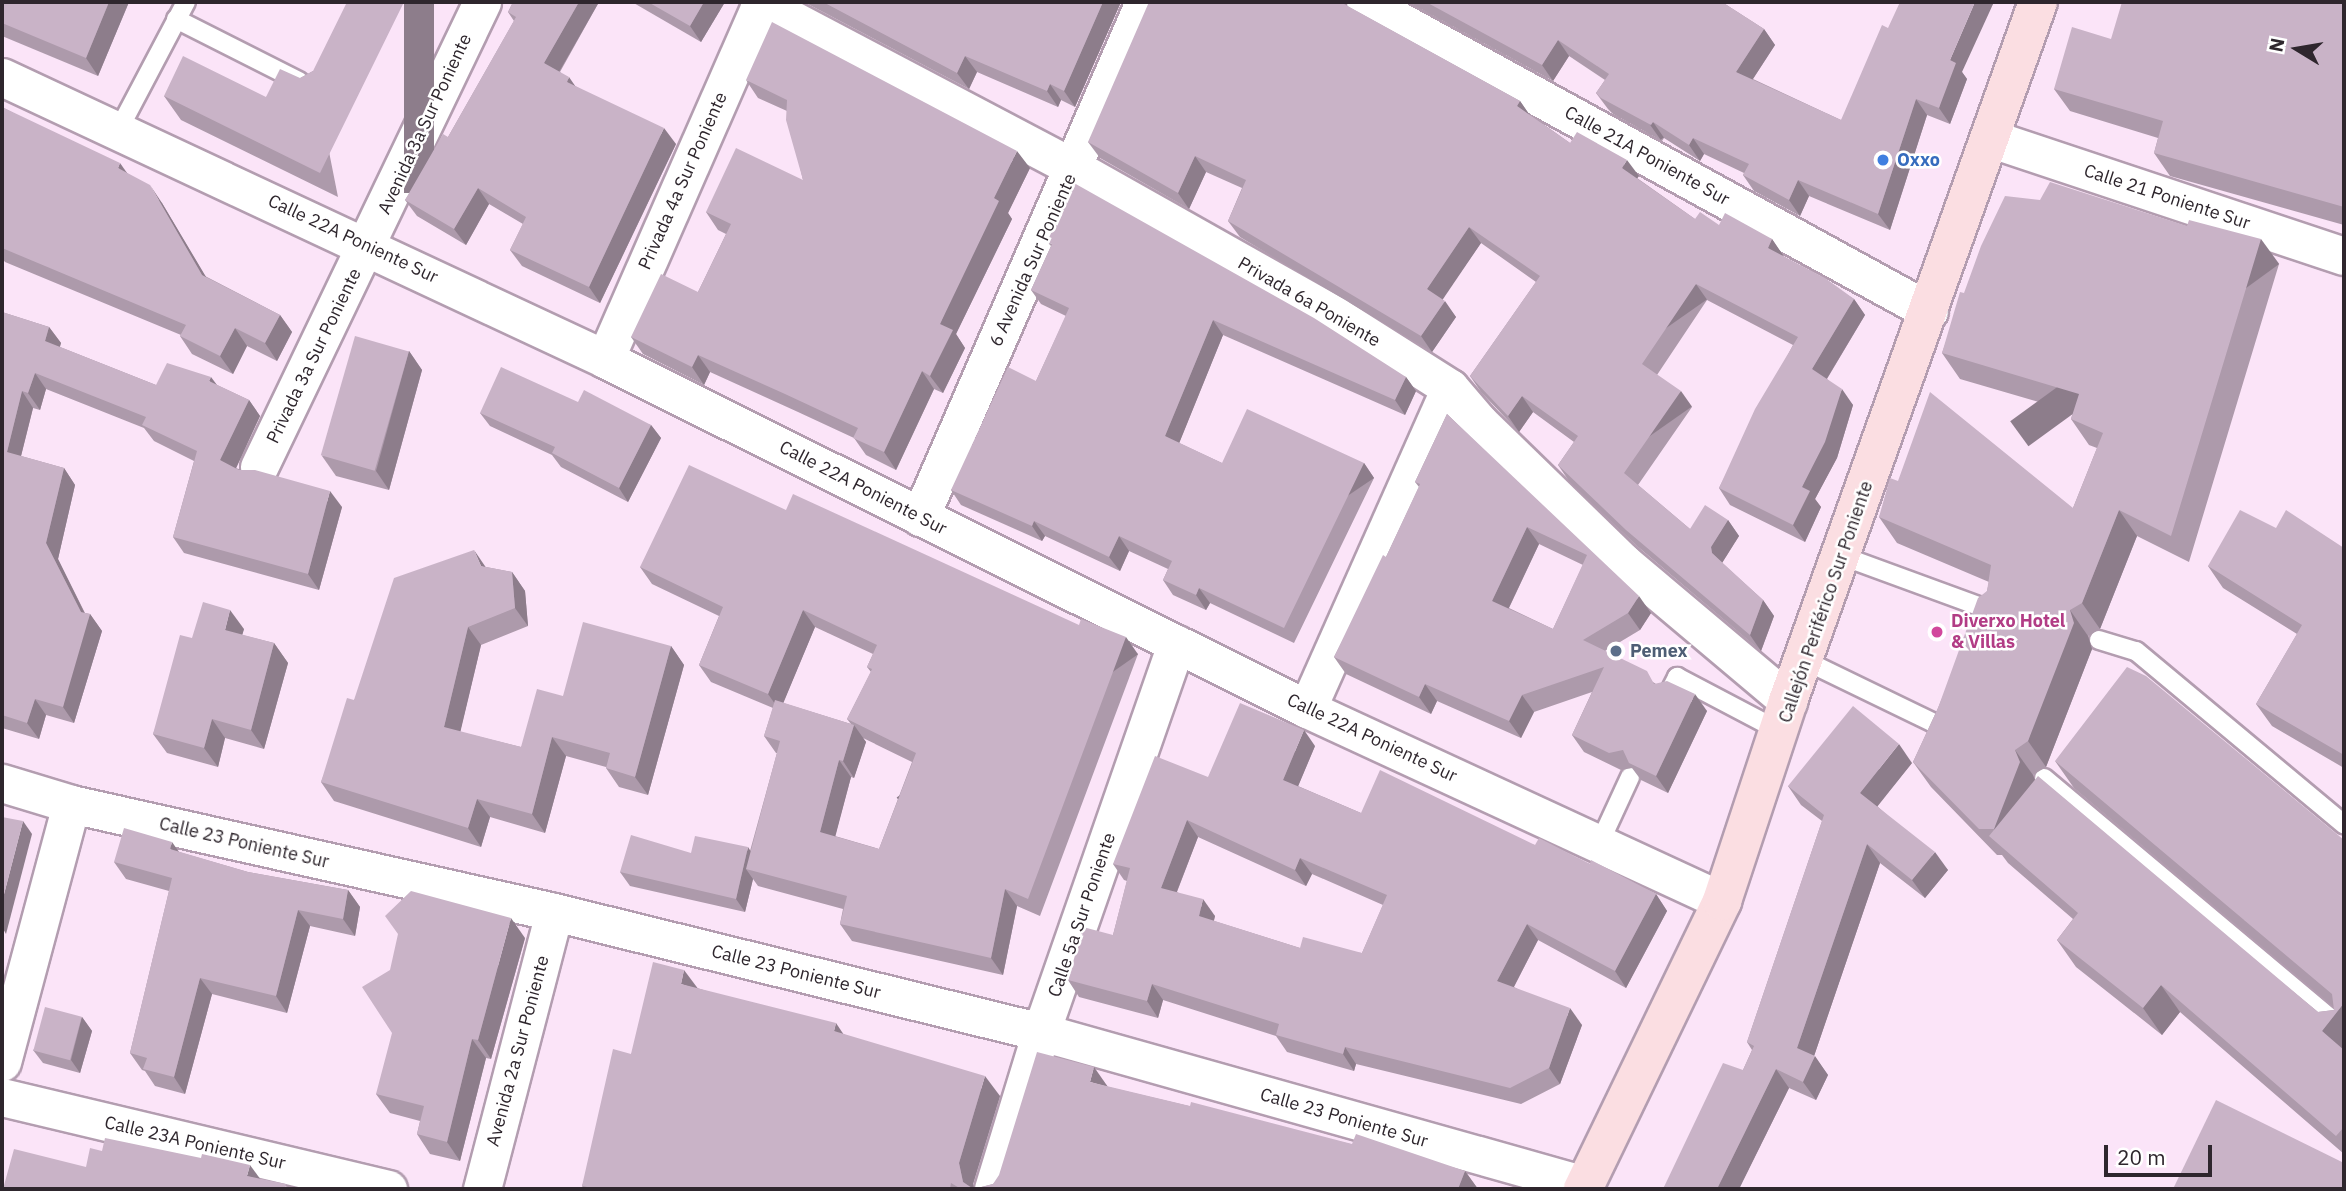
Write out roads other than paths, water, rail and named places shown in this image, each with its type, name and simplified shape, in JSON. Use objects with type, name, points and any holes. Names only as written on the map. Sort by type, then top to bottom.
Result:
[{"type":"main road","name":"Callejón Periférico Sur Poniente","points":[[1584,1187],[1723,901],[1784,716],[2038,2]]},
{"type":"street","name":"Avenida 3a Sur Poniente","points":[[369,246],[482,2]]},
{"type":"street","name":"Privada 6a Poniente","points":[[760,2],[1074,168],[1335,315],[1450,388],[1480,423],[1784,716]]},
{"type":"street","name":"Privada 4a Sur Poniente","points":[[605,359],[760,2]]},
{"type":"street","name":"6 Avenida Sur Poniente","points":[[920,517],[1144,2]]},
{"type":"street","name":"Calle 21A Poniente Sur","points":[[1365,2],[1929,311]]},
{"type":"street","name":"Calle 22A Poniente Sur","points":[[2,77],[119,129],[605,359],[1307,709],[1723,901]]},
{"type":"street","name":"Calle 21 Poniente Sur","points":[[1989,138],[2344,256]]},
{"type":"street","name":"Privada 3a Sur Poniente","points":[[259,467],[369,246]]},
{"type":"street","points":[[1307,709],[1450,388]]},
{"type":"street","name":"Calle 5a Sur Poniente","points":[[993,1189],[1041,1032],[1176,643]]},
{"type":"street","name":"Calle 23 Poniente Sur","points":[[2,783],[71,804],[554,912],[1041,1032],[1584,1187]]},
{"type":"street","points":[[2,1062],[71,804]]},
{"type":"street","name":"Avenida 2a Sur Poniente","points":[[482,1189],[554,912]]},
{"type":"street","name":"Calle 23A Poniente Sur","points":[[2,1097],[388,1189]]},
{"type":"lane","points":[[119,129],[186,2]]},
{"type":"lane","points":[[176,19],[320,91]]},
{"type":"lane","points":[[1842,556],[1995,612]]},
{"type":"lane","points":[[2099,640],[2132,657],[2344,824]]},
{"type":"lane","points":[[1804,660],[1850,678],[1947,729]]},
{"type":"lane","points":[[1670,691],[1677,677],[1784,716]]},
{"type":"lane","points":[[1600,842],[1630,777]]},
{"type":"lane","points":[[2044,778],[2063,784],[2344,1030]]},
{"type":"place","name":"Oxxo","points":[[1883,160]]},
{"type":"place","name":"Diverxo Hotel & Villas","points":[[1937,632]]},
{"type":"place","name":"Pemex","points":[[1616,651]]}]
